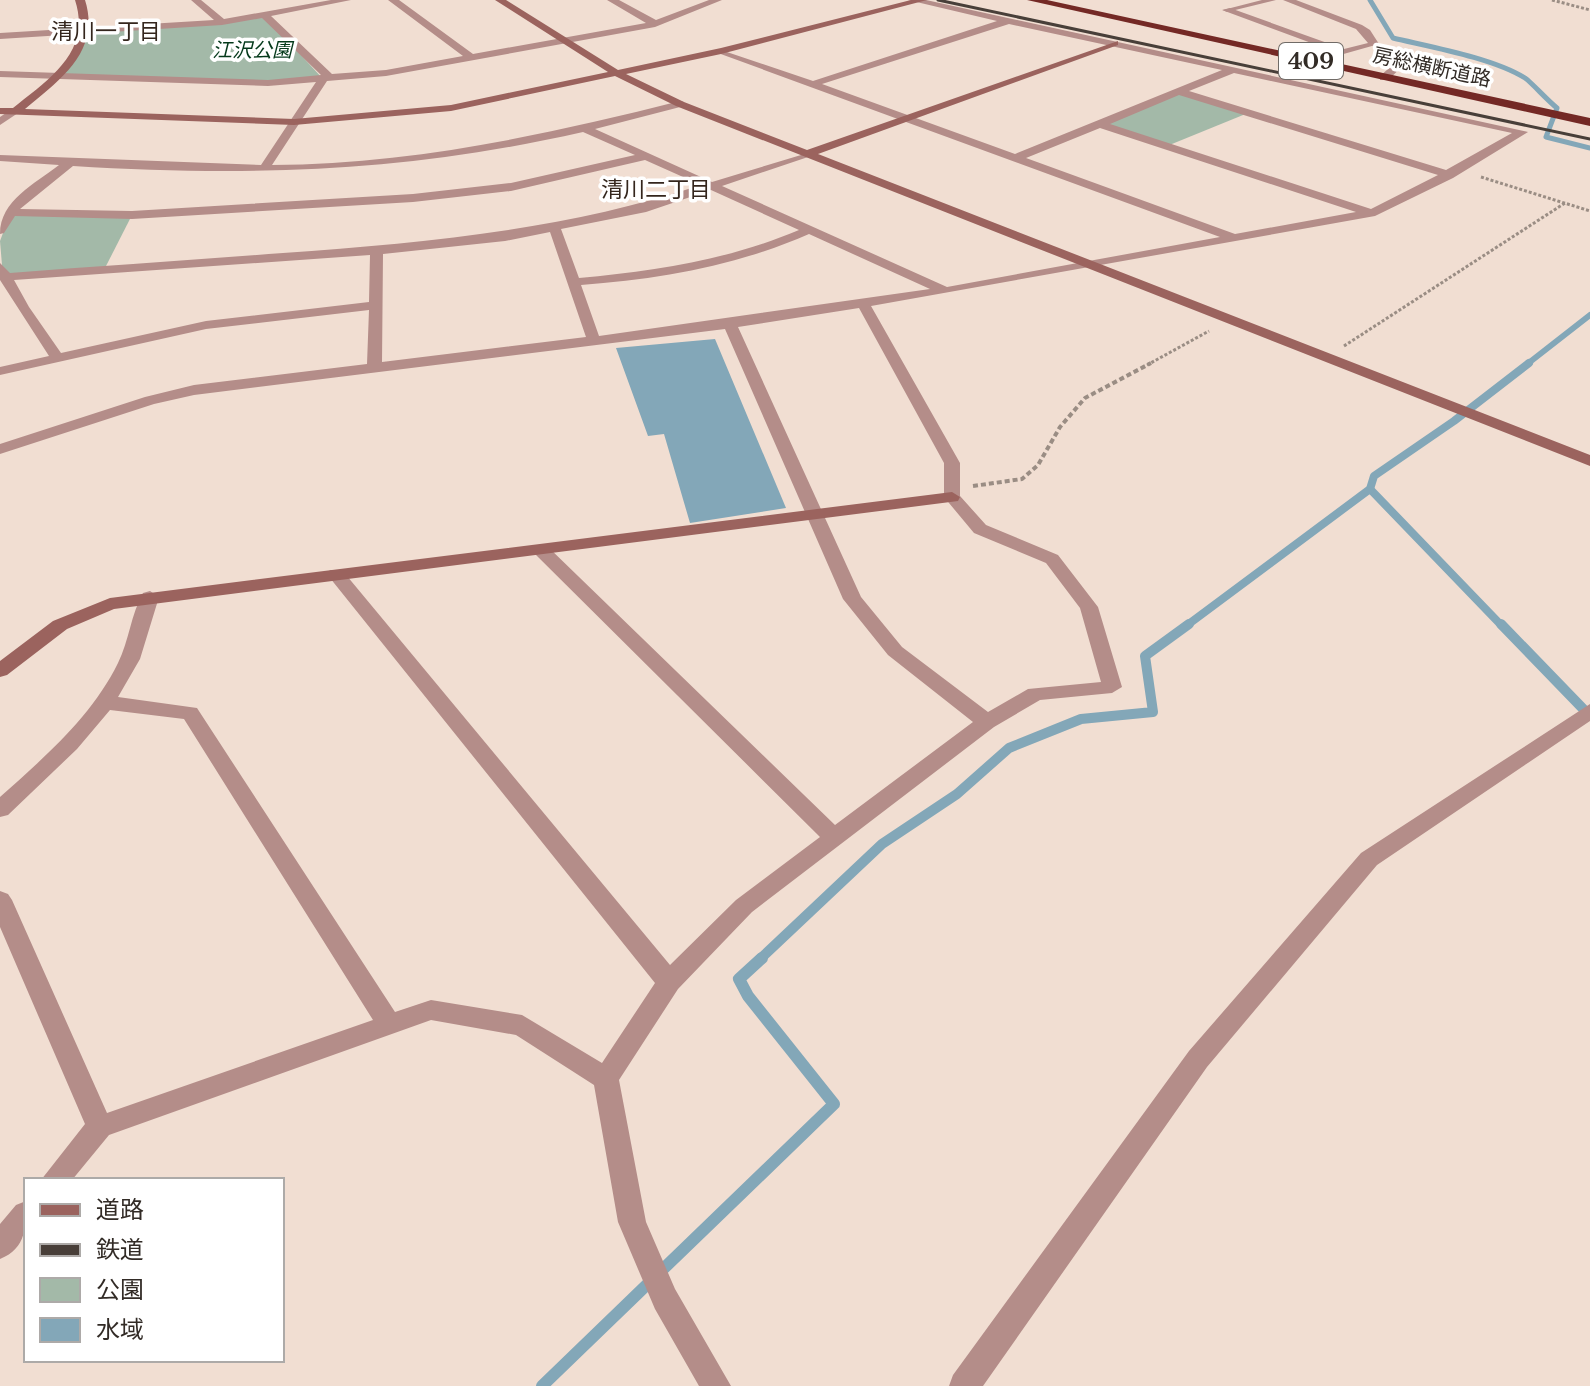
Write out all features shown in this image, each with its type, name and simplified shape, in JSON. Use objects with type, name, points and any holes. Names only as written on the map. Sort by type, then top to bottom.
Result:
[{"type":"highway","name":"房総横断道路","points":[[1032,0],[1590,122]]},
{"type":"street","points":[[0,122],[60,74],[75,56],[88,21],[80,0]]},
{"type":"street","points":[[196,0],[222,22]]},
{"type":"street","points":[[0,36],[222,22],[346,0]]},
{"type":"street","points":[[393,0],[472,58]]},
{"type":"street","points":[[500,0],[618,74],[680,104],[1590,461]]},
{"type":"street","points":[[612,0],[655,24]]},
{"type":"street","points":[[0,74],[268,83],[327,79],[472,58],[655,24],[714,0]]},
{"type":"street","points":[[0,111],[294,122],[451,108],[721,51],[918,0],[1522,132],[1453,172],[1371,213],[863,304],[730,324],[194,390],[150,400],[0,449]]},
{"type":"street","points":[[1288,0],[1359,27],[1367,32],[1374,44],[1308,61]]},
{"type":"street","points":[[1227,10],[1345,53]]},
{"type":"street","points":[[264,15],[327,79]]},
{"type":"street","points":[[813,84],[1008,20]]},
{"type":"street","points":[[57,357],[2,272],[377,251],[555,229],[642,209],[714,187],[1115,43]]},
{"type":"street","points":[[721,51],[1234,237]]},
{"type":"street","points":[[1384,78],[1400,64]]},
{"type":"street","points":[[1016,158],[1234,69]]},
{"type":"street","points":[[264,169],[327,79]]},
{"type":"street","points":[[1180,92],[1453,172]]},
{"type":"street","points":[[11,212],[132,215],[328,186],[463,153],[586,129],[680,104]]},
{"type":"street","points":[[1100,124],[1371,213]]},
{"type":"street","points":[[586,129],[945,291]]},
{"type":"street","points":[[0,158],[264,169],[328,186],[511,187],[646,156]]},
{"type":"street","points":[[0,230],[18,202],[71,162]]},
{"type":"street","points":[[555,229],[594,341]]},
{"type":"street","points":[[574,282],[635,277],[721,261],[757,251],[809,230]]},
{"type":"street","points":[[374,367],[377,251]]},
{"type":"street","points":[[716,1386],[665,1299],[632,1222],[606,1079],[669,982],[744,906],[987,722],[1035,694],[1112,687],[1089,607],[1052,559],[980,529],[952,493],[952,463],[863,304]]},
{"type":"street","points":[[0,371],[206,325],[376,305]]},
{"type":"street","points":[[730,324],[818,514],[852,599],[872,625],[925,677],[987,722]]},
{"type":"street","points":[[0,671],[60,625],[110,604],[818,514],[952,493]]},
{"type":"street","points":[[540,549],[835,838]]},
{"type":"street","points":[[336,574],[669,982]]},
{"type":"street","points":[[0,809],[64,751],[125,670],[150,597]]},
{"type":"street","points":[[102,702],[190,713],[389,1024]]},
{"type":"street","points":[[964,1386],[1198,1059],[1369,859],[1590,711]]},
{"type":"street","points":[[0,900],[100,1127]]},
{"type":"street","points":[[57,1178],[100,1127],[431,1010],[522,1025],[606,1079]]},
{"type":"street","points":[[0,1245],[24,1216]]},
{"type":"lane","points":[[1227,10],[1272,0]]},
{"type":"path","points":[[1552,0],[1590,10]]},
{"type":"path","points":[[1453,172],[1590,211]]},
{"type":"path","points":[[1326,357],[1565,203]]},
{"type":"path","points":[[952,493],[1022,479],[1038,465],[1060,427],[1085,398],[1231,320]]},
{"type":"green space","name":"江沢公園","points":[[264,15],[323,79],[268,83],[60,74],[84,33],[222,22]]},
{"type":"green space","points":[[1180,92],[1248,113],[1167,146],[1100,124]]},
{"type":"green space","points":[[11,212],[132,215],[105,268],[3,277],[0,241]]},
{"type":"water","points":[[715,339],[786,508],[690,523],[664,434],[648,436],[616,348]]},
{"type":"waterway","points":[[1370,0],[1393,38],[1479,59],[1525,78],[1557,108],[1546,137],[1590,148]]},
{"type":"waterway","points":[[1526,365],[1590,315]]},
{"type":"waterway","points":[[1370,489],[1374,476],[1454,421],[1529,363]]},
{"type":"waterway","points":[[1186,626],[1370,489]]},
{"type":"waterway","points":[[1370,489],[1502,626]]},
{"type":"waterway","points":[[759,960],[882,844],[957,794],[1009,748],[1081,719],[1153,712],[1145,656],[1189,624]]},
{"type":"waterway","points":[[1501,624],[1590,716]]},
{"type":"waterway","points":[[542,1386],[834,1104],[748,996],[739,979],[762,958]]},
{"type":"railway","points":[[938,0],[1590,139]]},
{"type":"district","name":"清川一丁目","points":[[106,31]]},
{"type":"district","name":"清川二丁目","points":[[656,189]]}]
